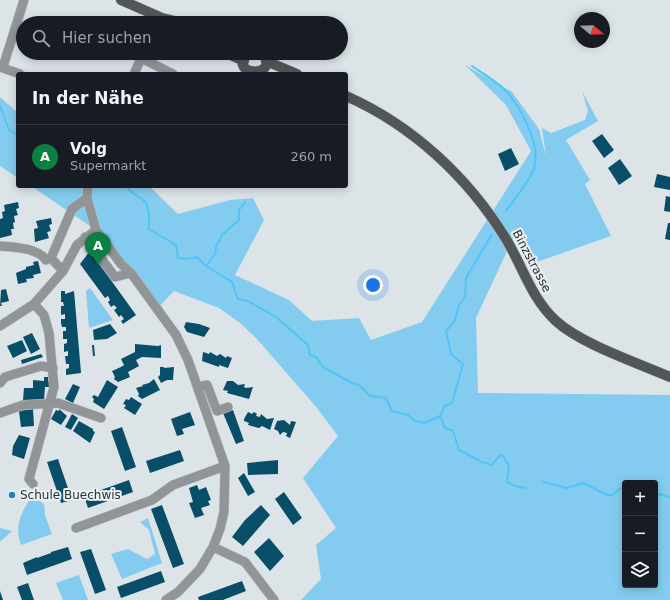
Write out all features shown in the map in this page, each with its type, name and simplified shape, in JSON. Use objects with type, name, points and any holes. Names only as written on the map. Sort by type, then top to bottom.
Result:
[{"type":"main road","points":[[121,0],[156,16]]},
{"type":"main road","points":[[237,60],[248,67],[264,61],[292,72]]},
{"type":"main road","points":[[264,61],[281,72]]},
{"type":"main road","name":"Binzstrasse","points":[[348,97],[388,116],[395,124],[427,147],[452,169],[474,194],[507,240],[537,299],[557,323],[575,335],[670,377]]},
{"type":"main road","name":"Binzstrasse","points":[[348,103],[386,122],[395,124]]},
{"type":"street","points":[[19,16],[24,0]]},
{"type":"street","points":[[16,23],[1,67],[16,73]]},
{"type":"street","points":[[135,72],[140,60]]},
{"type":"street","points":[[149,60],[170,72]]},
{"type":"street","points":[[88,188],[88,198],[96,230],[121,264],[131,273],[176,335],[188,360],[225,466],[224,512],[213,547],[200,569],[178,592],[166,600]]},
{"type":"street","points":[[63,271],[51,258],[72,209],[88,198]]},
{"type":"street","points":[[0,326],[34,304],[63,271],[77,245],[96,230]]},
{"type":"street","points":[[85,238],[115,277],[131,273]]},
{"type":"street","points":[[0,246],[28,250],[43,256],[46,260]]},
{"type":"street","points":[[33,484],[29,479],[54,387],[53,368],[47,327],[44,315],[34,304]]},
{"type":"street","points":[[0,383],[5,377],[41,366],[53,368]]},
{"type":"street","points":[[198,387],[207,385],[217,411],[228,407]]},
{"type":"street","points":[[0,413],[23,405],[58,403],[76,408],[101,418]]},
{"type":"street","points":[[76,528],[152,500],[173,485],[225,466]]},
{"type":"street","points":[[213,547],[245,562],[274,600]]},
{"type":"shaded area","points":[[465,65],[512,92],[539,129],[546,156],[542,128],[551,133],[585,120],[588,111],[582,91],[598,121],[566,140],[590,180],[585,184],[611,236],[531,264],[515,234],[476,318],[478,393],[670,395],[670,600],[301,600],[321,579],[316,545],[336,528],[303,478],[338,436],[317,408],[257,339],[240,323],[219,308],[174,291],[157,309],[96,230],[34,188],[151,188],[178,214],[230,200],[253,198],[264,220],[235,275],[289,300],[312,321],[359,318],[371,340],[422,322],[531,151],[506,105]]},
{"type":"shaded area","points":[[0,97],[16,111],[16,177],[0,166]]},
{"type":"shaded area","points":[[90,288],[113,320],[89,328],[86,291]]},
{"type":"shaded area","points":[[32,496],[44,504],[45,515],[52,534],[21,545],[18,531],[20,519]]},
{"type":"shaded area","points":[[148,518],[162,563],[122,579],[111,554],[128,549],[147,559],[155,554],[149,530],[140,522]]},
{"type":"shaded area","points":[[0,528],[12,531],[0,542]]},
{"type":"shaded area","points":[[79,575],[88,600],[63,600],[56,583]]},
{"type":"building","points":[[602,134],[614,150],[604,158],[592,141]]},
{"type":"building","points":[[511,148],[519,164],[505,171],[498,154]]},
{"type":"building","points":[[620,159],[632,176],[619,185],[608,168]]},
{"type":"building","points":[[657,174],[670,177],[670,190],[654,187]]},
{"type":"building","points":[[666,196],[670,197],[670,212],[664,211]]},
{"type":"building","points":[[18,202],[19,208],[16,209],[18,215],[14,216],[14,229],[11,229],[12,235],[0,238],[0,219],[3,218],[2,212],[5,211],[4,205]]},
{"type":"building","points":[[51,218],[52,224],[49,225],[51,231],[47,232],[49,238],[35,242],[34,229],[38,228],[36,221]]},
{"type":"building","points":[[668,223],[670,223],[670,240],[665,239]]},
{"type":"building","points":[[90,251],[136,315],[123,324],[121,321],[124,319],[121,315],[119,317],[114,310],[117,308],[114,305],[111,307],[108,302],[110,300],[108,296],[105,298],[80,264]]},
{"type":"building","points":[[38,261],[41,273],[33,275],[34,278],[26,279],[27,282],[18,284],[16,273],[26,269],[26,267],[34,265],[33,262]]},
{"type":"building","points":[[6,289],[9,301],[1,303],[2,306],[0,306],[1,290]]},
{"type":"building","points":[[61,291],[65,291],[65,294],[74,291],[81,373],[66,375],[66,369],[69,368],[69,364],[66,364],[65,356],[68,356],[68,351],[64,352],[64,344],[67,343],[67,339],[63,339],[63,331],[66,331],[66,327],[62,327],[61,323],[61,319],[65,319],[65,314],[61,315],[61,306],[64,306],[63,302],[61,302]]},
{"type":"building","points":[[186,322],[199,324],[210,328],[204,337],[187,332],[184,327]]},
{"type":"building","points":[[110,324],[117,333],[107,339],[94,340],[93,330]]},
{"type":"building","points":[[32,333],[40,349],[31,354],[23,337]]},
{"type":"building","points":[[22,340],[27,351],[13,358],[7,346]]},
{"type":"building","points":[[135,344],[161,345],[161,358],[142,357],[136,360],[139,366],[128,372],[130,377],[118,382],[114,379],[115,377],[112,371],[124,365],[121,359],[135,352]]},
{"type":"building","points":[[92,345],[94,345],[95,356],[93,356]]},
{"type":"building","points":[[203,352],[209,354],[210,352],[217,356],[220,354],[226,358],[227,356],[232,358],[228,368],[219,365],[219,367],[202,361]]},
{"type":"building","points":[[41,354],[43,357],[22,364],[21,360]]},
{"type":"building","points":[[160,367],[174,367],[173,380],[167,380],[161,383],[158,377],[160,375]]},
{"type":"building","points":[[44,377],[48,377],[50,387],[45,387],[44,401],[23,400],[24,388],[33,388],[33,380],[44,381]]},
{"type":"building","points":[[154,379],[160,390],[142,399],[138,396],[139,394],[136,388],[149,383]]},
{"type":"building","points":[[107,380],[118,387],[104,409],[93,402],[94,399],[92,397],[94,395],[98,397]]},
{"type":"building","points":[[227,381],[233,381],[238,385],[245,384],[244,387],[246,388],[253,387],[249,399],[227,393],[228,391],[223,390]]},
{"type":"building","points":[[73,384],[80,387],[73,403],[65,399]]},
{"type":"building","points":[[131,397],[142,404],[135,415],[124,408],[126,405],[123,404],[126,399],[129,400]]},
{"type":"building","points":[[33,409],[34,426],[21,427],[19,411]]},
{"type":"building","points":[[59,409],[67,416],[61,425],[51,419],[56,410],[59,411]]},
{"type":"building","points":[[233,410],[244,441],[236,444],[223,413]]},
{"type":"building","points":[[190,412],[195,425],[182,429],[184,434],[177,436],[171,419]]},
{"type":"building","points":[[248,412],[252,414],[254,412],[257,414],[256,416],[260,417],[261,414],[267,419],[274,418],[270,430],[262,426],[259,428],[248,425],[249,423],[244,421],[244,419]]},
{"type":"building","points":[[72,414],[78,418],[71,430],[65,427]]},
{"type":"building","points":[[284,420],[290,425],[291,421],[296,422],[290,438],[286,436],[287,433],[283,432],[280,435],[278,431],[274,429],[277,421]]},
{"type":"building","points":[[79,421],[93,429],[95,432],[90,443],[73,431]]},
{"type":"building","points":[[122,427],[136,467],[125,471],[111,431]]},
{"type":"building","points":[[19,435],[30,438],[24,459],[12,455],[13,446]]},
{"type":"building","points":[[180,450],[184,461],[150,473],[146,461]]},
{"type":"building","points":[[58,459],[72,500],[61,503],[47,462]]},
{"type":"building","points":[[278,460],[278,474],[248,475],[247,463]]},
{"type":"building","points":[[244,473],[255,492],[248,496],[238,478]]},
{"type":"building","points":[[129,480],[133,492],[88,508],[84,496]]},
{"type":"building","points":[[197,485],[199,490],[206,487],[211,500],[208,501],[210,505],[201,508],[204,515],[195,518],[189,503],[193,502],[189,488]]},
{"type":"building","points":[[284,492],[302,518],[293,525],[275,499]]},
{"type":"building","points":[[162,505],[184,564],[173,568],[151,509]]},
{"type":"building","points":[[261,505],[270,515],[243,546],[232,537],[245,520]]},
{"type":"building","points":[[269,538],[284,556],[270,571],[254,552]]},
{"type":"building","points":[[68,547],[72,559],[27,575],[23,563]]},
{"type":"building","points":[[91,549],[106,590],[95,594],[80,552]]},
{"type":"building","points":[[161,571],[165,582],[121,598],[117,587]]},
{"type":"building","points":[[242,581],[246,591],[223,600],[199,600],[198,597]]},
{"type":"building","points":[[28,583],[34,600],[22,600],[17,587]]},
{"type":"building","points":[[0,591],[3,600],[0,600]]},
{"type":"waterway","points":[[472,66],[496,82],[509,94],[526,121],[534,143],[535,164],[532,173],[506,211]]},
{"type":"waterway","points":[[0,106],[9,130],[16,134]]},
{"type":"waterway","points":[[128,188],[146,203],[149,213],[149,229],[176,245],[178,258],[184,259],[197,257],[206,266],[232,282],[238,299],[248,301],[276,317],[308,345],[310,355],[316,357],[323,367],[352,383],[359,385],[370,396],[386,398],[392,411],[408,415],[415,421],[425,423],[440,416],[445,428],[453,431],[459,450],[482,462],[492,465],[500,455],[503,456],[509,466],[507,482],[515,486],[526,488]]},
{"type":"waterway","points":[[206,266],[215,254],[216,247],[222,235],[239,220],[239,210],[245,202]]},
{"type":"waterway","points":[[440,416],[445,406],[452,403],[463,364],[451,354],[446,331],[455,320],[459,305],[465,297],[466,278],[492,234]]},
{"type":"waterway","points":[[543,482],[567,488],[583,483],[607,495],[612,495],[622,487]]},
{"type":"waterway","points":[[658,494],[670,497]]},
{"type":"place","name":"Volg","points":[[98,265]]},
{"type":"place","name":"Schule Buechwis","points":[[12,495]]}]
